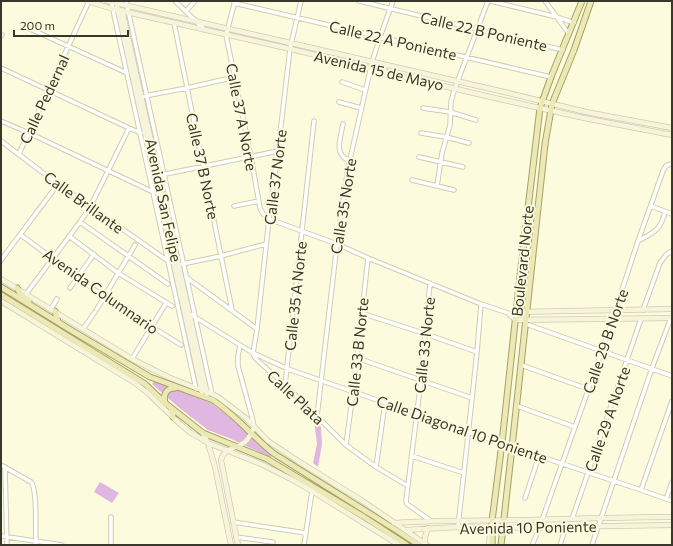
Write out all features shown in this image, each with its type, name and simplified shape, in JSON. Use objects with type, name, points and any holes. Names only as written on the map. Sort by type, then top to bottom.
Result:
[{"type":"main road","name":"Avenida 15 de Mayo","points":[[88,1],[121,11],[290,49],[409,78],[620,126],[672,135]]},
{"type":"main road","name":"Boulevard Norte","points":[[490,545],[493,536],[492,521],[540,108],[582,1]]},
{"type":"main road","name":"Boulevard Norte","points":[[502,545],[545,144],[550,110],[592,1]]},
{"type":"main road","name":"Avenida 15 de Mayo","points":[[115,2],[126,3],[198,22],[458,81],[586,112],[672,128]]},
{"type":"main road","name":"Avenida San Felipe","points":[[115,2],[121,11],[142,97],[148,134],[159,175],[189,314],[204,391],[202,396]]},
{"type":"main road","name":"Avenida San Felipe","points":[[179,265],[184,311],[204,391]]},
{"type":"main road","points":[[1,279],[132,359],[168,377],[212,394],[240,413],[268,441],[426,544]]},
{"type":"main road","points":[[1,287],[150,378],[202,396],[220,405],[276,455],[419,545]]},
{"type":"main road","points":[[17,288],[32,306]]},
{"type":"main road","points":[[1,295],[146,384],[165,403],[203,433],[267,459],[304,481],[313,489],[390,539],[407,545]]},
{"type":"main road","points":[[1,301],[135,383],[191,433],[208,443],[262,464],[313,489],[364,517],[399,543]]},
{"type":"main road","points":[[516,312],[672,309]]},
{"type":"main road","points":[[53,310],[58,322]]},
{"type":"main road","points":[[515,320],[526,322],[613,318],[671,318]]},
{"type":"main road","points":[[165,403],[164,396],[166,391],[172,388],[178,388]]},
{"type":"main road","points":[[171,408],[173,418]]},
{"type":"main road","points":[[238,545],[221,460],[222,455],[227,450],[242,444],[247,440],[254,427]]},
{"type":"main road","points":[[203,433],[208,443],[215,467],[232,545]]},
{"type":"main road","points":[[293,475],[296,482]]},
{"type":"main road","points":[[296,482],[304,481]]},
{"type":"main road","points":[[220,488],[227,487]]},
{"type":"main road","name":"Avenida 10 Poniente","points":[[386,523],[672,517]]},
{"type":"main road","name":"Avenida 10 Poniente","points":[[383,530],[428,528],[672,525]]},
{"type":"main road","points":[[426,544],[425,537],[428,528]]},
{"type":"street","name":"Calle Pedernal","points":[[19,154],[88,1]]},
{"type":"street","points":[[175,1],[205,30]]},
{"type":"street","points":[[186,11],[195,1]]},
{"type":"street","name":"Calle 37 Norte","points":[[253,353],[290,49],[301,1]]},
{"type":"street","name":"Calle 22 B Poniente","points":[[359,1],[372,2],[563,50]]},
{"type":"street","name":"Calle 35 Norte","points":[[317,416],[336,244],[349,160],[372,62],[393,1]]},
{"type":"street","points":[[437,186],[446,137],[450,125],[451,101],[477,29],[489,1],[557,17],[574,23]]},
{"type":"street","points":[[546,1],[569,34]]},
{"type":"street","name":"Avenida San Felipe","points":[[115,2],[113,9],[139,132],[196,388],[202,396]]},
{"type":"street","points":[[226,35],[234,2]]},
{"type":"street","name":"Calle 22 A Poniente","points":[[234,2],[551,77]]},
{"type":"street","name":"Avenida San Felipe","points":[[126,3],[142,97],[159,175],[179,265],[186,277],[212,394]]},
{"type":"street","name":"Calle 37 B Norte","points":[[174,23],[232,310]]},
{"type":"street","points":[[26,26],[127,73]]},
{"type":"street","name":"Calle 37 A Norte","points":[[226,35],[262,214],[269,219]]},
{"type":"street","points":[[1,68],[129,128],[148,134]]},
{"type":"street","points":[[142,97],[235,77]]},
{"type":"street","points":[[342,82],[365,90]]},
{"type":"street","points":[[339,102],[361,108]]},
{"type":"street","points":[[423,108],[450,112],[476,120]]},
{"type":"street","points":[[1,121],[153,192]]},
{"type":"street","name":"Calle 35 A Norte","points":[[285,385],[288,369],[314,121]]},
{"type":"street","points":[[343,124],[338,148],[339,153],[345,159],[349,160]]},
{"type":"street","points":[[26,294],[90,207],[129,128]]},
{"type":"street","points":[[421,133],[469,143]]},
{"type":"street","name":"Calle Brillante","points":[[1,141],[90,207],[168,261]]},
{"type":"street","points":[[159,175],[278,151]]},
{"type":"street","points":[[419,157],[463,167]]},
{"type":"street","name":"Calle 29 B Norte","points":[[542,520],[602,351],[638,241],[664,168],[671,163]]},
{"type":"street","points":[[412,180],[454,190]]},
{"type":"street","points":[[1,260],[58,184]]},
{"type":"street","points":[[234,206],[259,201]]},
{"type":"street","points":[[651,206],[672,214]]},
{"type":"street","points":[[638,241],[660,227],[665,212]]},
{"type":"street","points":[[269,219],[336,244],[481,304],[508,313],[516,312]]},
{"type":"street","points":[[80,222],[168,284]]},
{"type":"street","name":"Avenida Columnario","points":[[21,235],[104,297],[182,345]]},
{"type":"street","points":[[69,236],[118,273],[172,306]]},
{"type":"street","points":[[179,265],[266,244]]},
{"type":"street","points":[[83,329],[104,297],[134,245]]},
{"type":"street","points":[[643,310],[660,263],[666,255],[672,251]]},
{"type":"street","points":[[70,288],[94,254]]},
{"type":"street","name":"Calle 33 B Norte","points":[[346,445],[368,258]]},
{"type":"street","points":[[186,277],[257,329]]},
{"type":"street","name":"Calle 33 Norte","points":[[430,283],[421,380],[406,502],[431,521]]},
{"type":"street","points":[[53,310],[57,299]]},
{"type":"street","points":[[132,359],[166,303]]},
{"type":"street","points":[[458,528],[481,304]]},
{"type":"street","name":"Calle Plata","points":[[184,311],[253,353],[256,360],[285,385],[346,445],[376,467],[408,486]]},
{"type":"street","points":[[361,313],[477,352]]},
{"type":"street","points":[[508,313],[515,320]]},
{"type":"street","name":"Calle 29 A Norte","points":[[572,519],[641,318]]},
{"type":"street","points":[[592,545],[615,481],[652,368],[671,318]]},
{"type":"street","points":[[526,322],[672,376]]},
{"type":"street","points":[[240,345],[238,366],[254,427]]},
{"type":"street","name":"Calle Diagonal 10 Poniente","points":[[253,353],[288,369],[321,381],[672,501]]},
{"type":"street","points":[[357,358],[472,398]]},
{"type":"street","points":[[521,365],[588,389]]},
{"type":"street","points":[[641,490],[672,401]]},
{"type":"street","points":[[376,467],[385,403]]},
{"type":"street","points":[[517,406],[575,427]]},
{"type":"street","points":[[412,456],[464,473]]},
{"type":"street","points":[[525,498],[539,456]]},
{"type":"street","points":[[1,465],[33,484],[35,493],[36,543]]},
{"type":"street","points":[[6,468],[7,545]]},
{"type":"street","points":[[666,499],[672,482]]},
{"type":"street","points":[[304,545],[313,489]]},
{"type":"street","points":[[111,517],[111,545]]},
{"type":"street","points":[[233,522],[306,533]]},
{"type":"street","points":[[532,545],[540,527]]},
{"type":"street","points":[[560,545],[566,527]]},
{"type":"street","points":[[1,536],[36,543],[62,545]]},
{"type":"street","points":[[236,537],[273,542]]},
{"type":"shaded area","points":[[154,381],[211,403],[241,426],[273,456],[270,457],[208,430],[152,384]]},
{"type":"shaded area","points":[[314,420],[321,427],[322,444],[318,467],[313,463],[317,444]]},
{"type":"shaded area","points":[[100,482],[119,493],[112,503],[94,492]]}]
